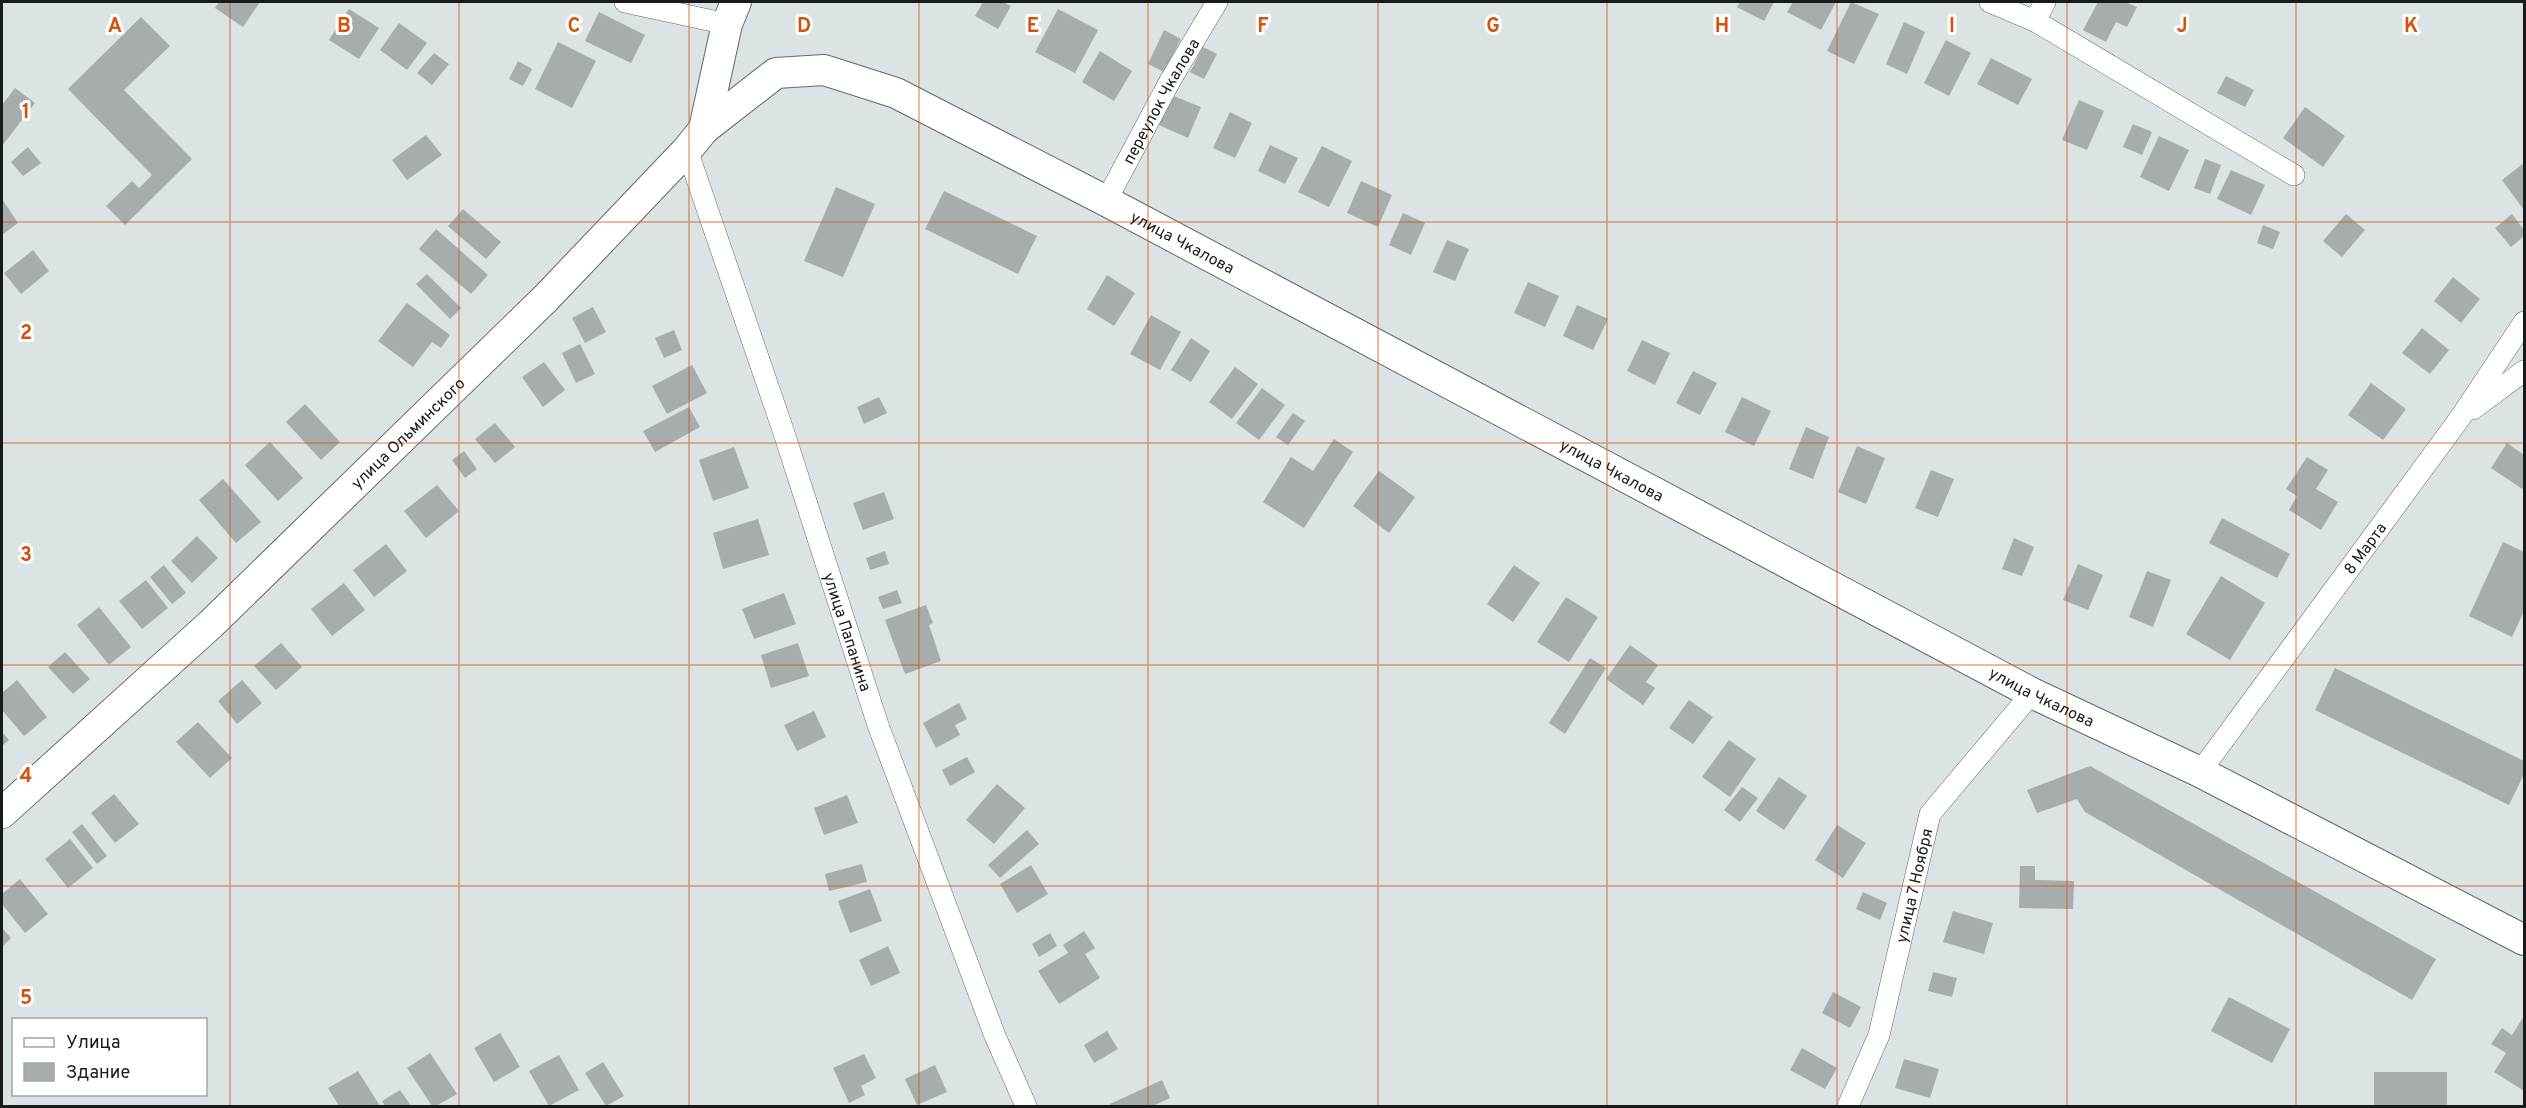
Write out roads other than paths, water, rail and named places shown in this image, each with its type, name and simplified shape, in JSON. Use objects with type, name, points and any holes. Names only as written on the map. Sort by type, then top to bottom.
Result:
[{"type":"street","points":[[625,2],[731,13],[696,140]]},
{"type":"street","name":"переулок Чкалова","points":[[1106,201],[1170,81],[1217,2]]},
{"type":"street","points":[[1990,2],[2035,21],[2294,175]]},
{"type":"street","points":[[2035,21],[2045,2]]},
{"type":"street","name":"улица Чкалова","points":[[696,140],[777,73],[824,70],[896,93],[1106,201],[2032,693],[2200,772],[2524,940]]},
{"type":"street","name":"улица Ольминского","points":[[2,813],[228,607],[546,298],[696,140]]},
{"type":"street","name":"улица Папанина","points":[[696,140],[784,433],[878,725],[995,1036],[1026,1107]]},
{"type":"street","name":"8 Марта","points":[[2200,772],[2460,418],[2524,322]]},
{"type":"street","points":[[2460,418],[2524,371]]},
{"type":"street","name":"улица 7 Ноября","points":[[1848,1107],[1879,1035],[1930,814],[2032,693]]}]
